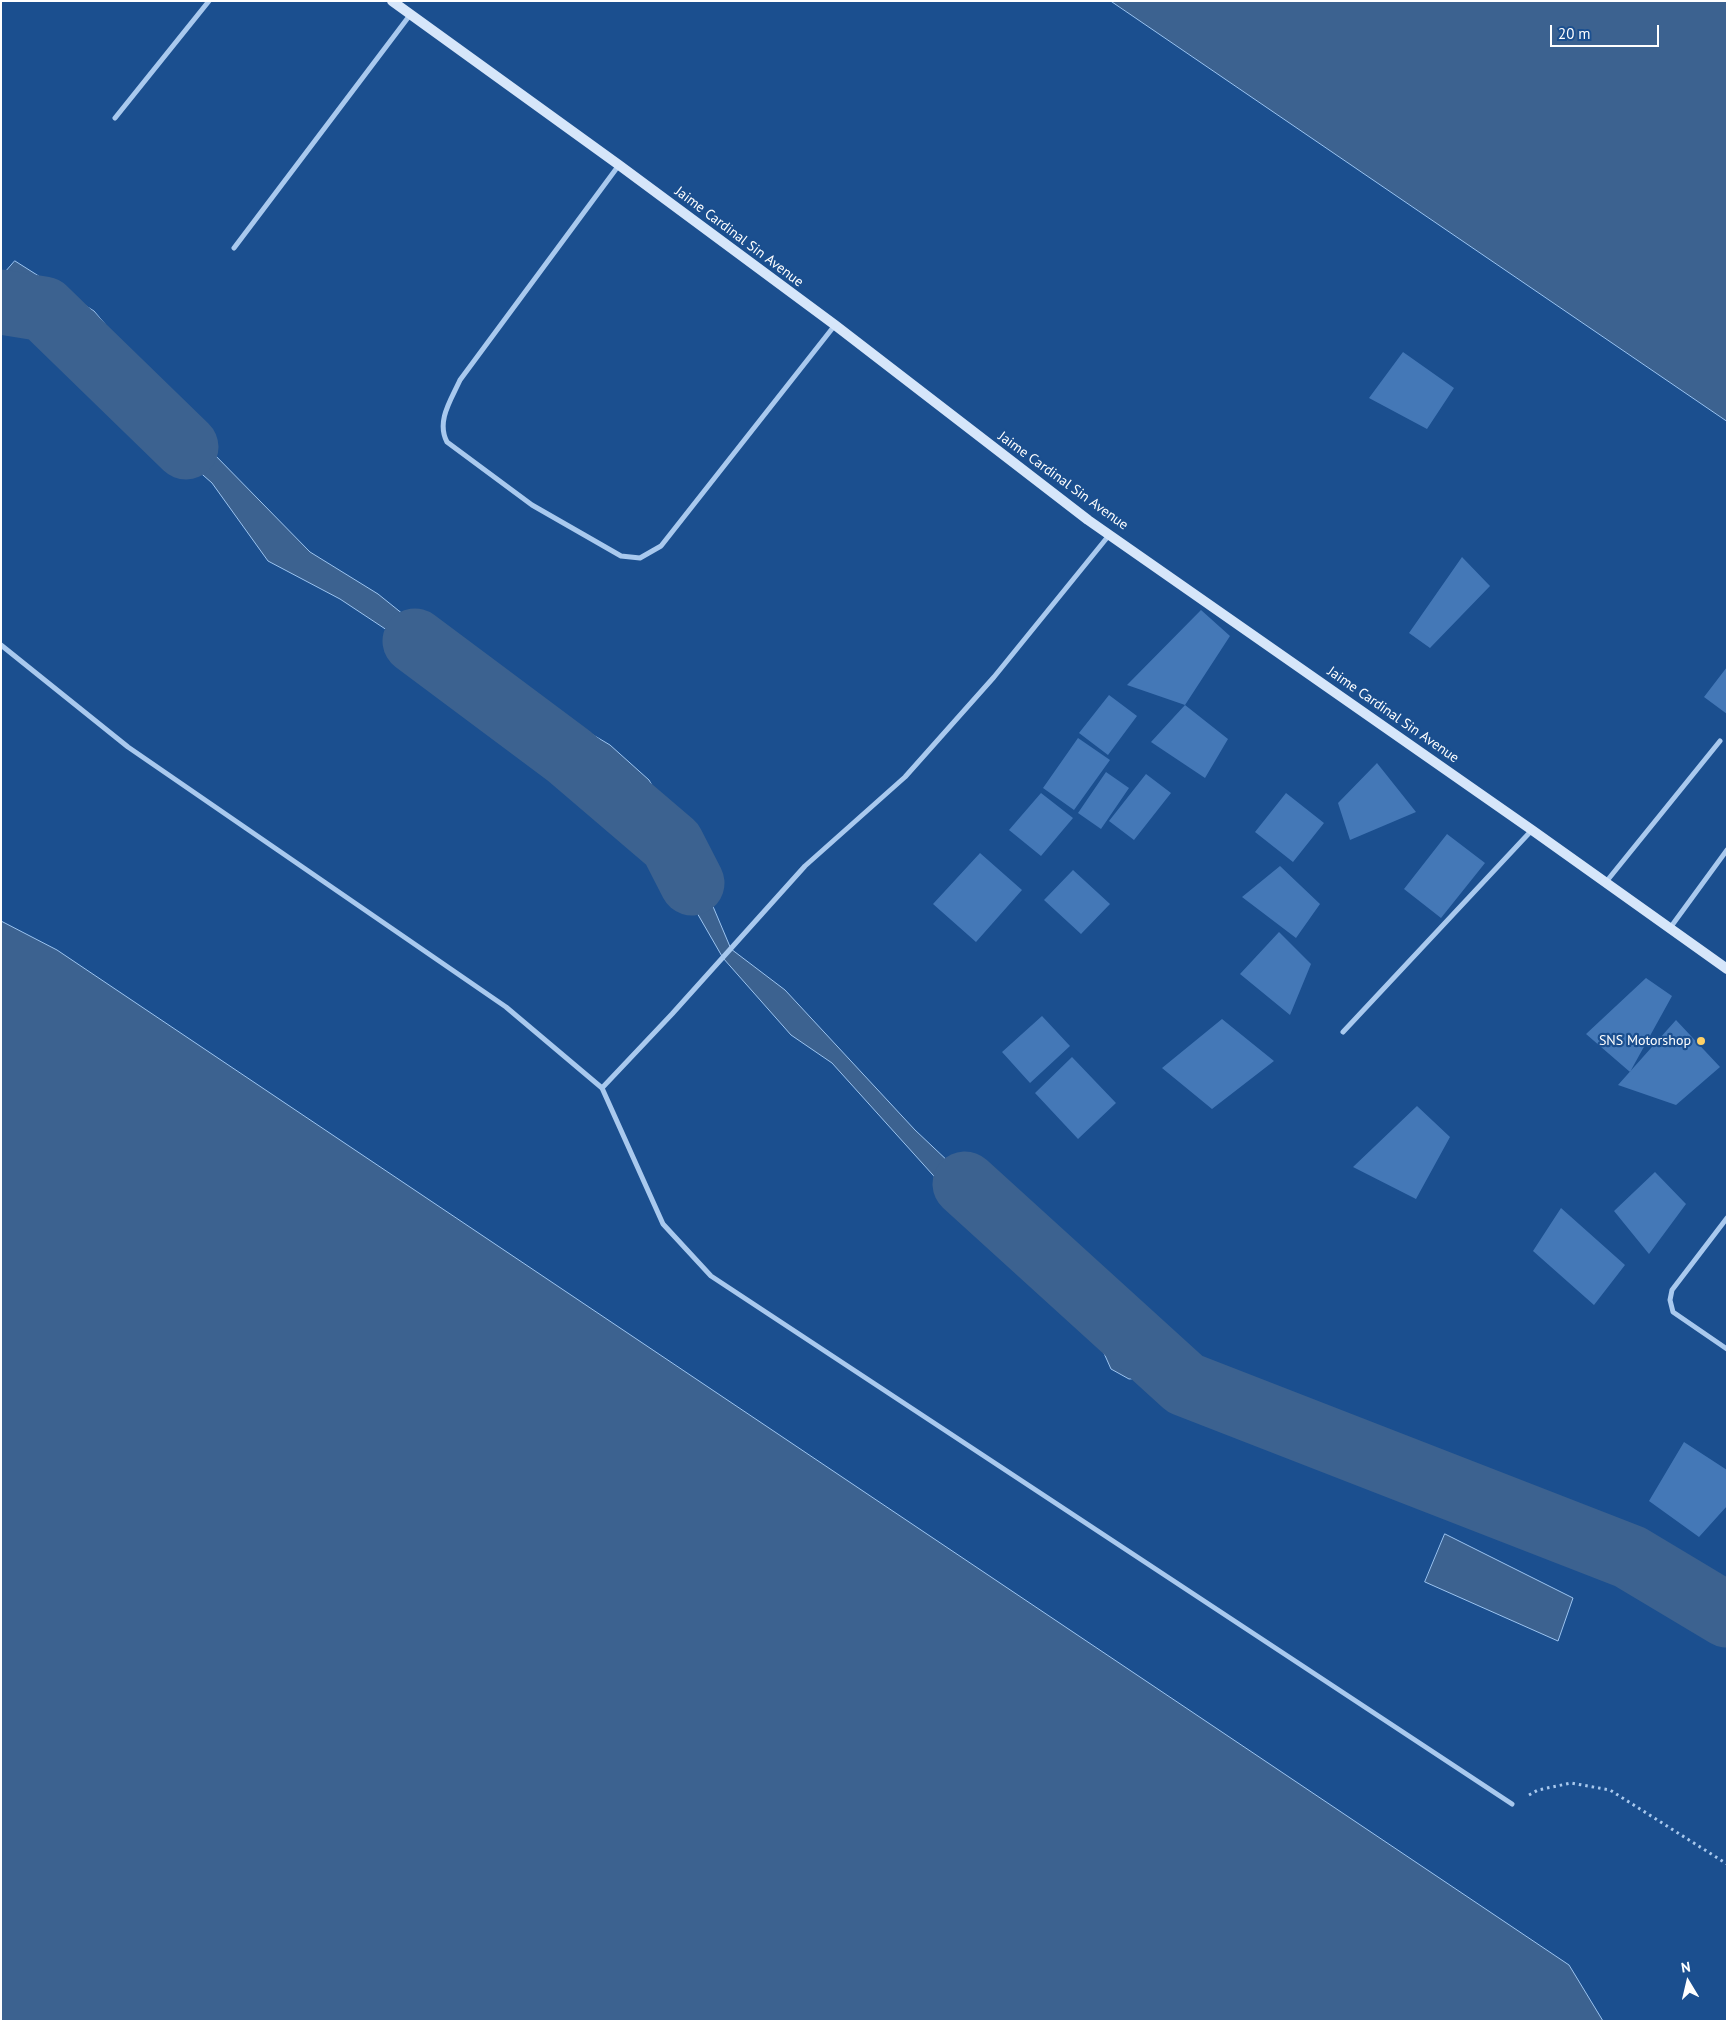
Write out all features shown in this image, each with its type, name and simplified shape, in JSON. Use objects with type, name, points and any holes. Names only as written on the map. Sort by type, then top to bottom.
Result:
[{"type":"main road","name":"Jaime Cardinal Sin Avenue","points":[[392,1],[619,165],[835,326],[1088,520],[1532,830],[1727,969]]},
{"type":"street","points":[[115,118],[209,1]]},
{"type":"street","points":[[234,248],[410,15]]},
{"type":"street","points":[[619,165],[460,380],[442,419],[442,433],[447,442],[463,454],[532,505],[621,556],[640,558],[661,546],[835,326]]},
{"type":"street","points":[[602,1088],[672,1014],[805,866],[906,777],[994,677],[1110,534]]},
{"type":"street","points":[[1,645],[128,747],[506,1007],[602,1088],[663,1224],[711,1276],[1512,1804]]},
{"type":"street","points":[[1605,882],[1720,742]]},
{"type":"street","points":[[1343,1032],[1532,830]]},
{"type":"street","points":[[1670,928],[1727,850]]},
{"type":"street","points":[[1727,1218],[1672,1290],[1670,1300],[1674,1312],[1727,1348]]},
{"type":"path","points":[[1512,1804],[1538,1790],[1571,1783],[1610,1790],[1727,1864]]},
{"type":"water","points":[[1111,1],[1727,1],[1727,421]]},
{"type":"water","points":[[15,261],[94,311],[140,365],[161,400],[310,552],[378,594],[419,627],[499,679],[610,745],[649,780],[690,852],[731,949],[785,990],[915,1130],[1005,1215],[1085,1303],[1153,1338],[1158,1370],[1143,1378],[1129,1379],[1111,1369],[1099,1342],[987,1235],[832,1063],[791,1035],[723,958],[651,833],[622,793],[584,750],[546,725],[476,689],[340,599],[268,561],[212,483],[135,415],[117,374],[96,337],[77,324],[22,316],[1,295],[1,277]]},
{"type":"water","points":[[1,921],[57,950],[1569,1965],[1603,2021],[1,2021]]},
{"type":"water","points":[[1445,1534],[1573,1598],[1558,1641],[1425,1582]]},
{"type":"building","points":[[1403,352],[1454,388],[1427,429],[1369,398]]},
{"type":"building","points":[[1462,557],[1490,586],[1430,648],[1409,633]]},
{"type":"building","points":[[1201,610],[1230,636],[1185,705],[1127,685]]},
{"type":"building","points":[[1727,667],[1727,714],[1704,697]]},
{"type":"building","points":[[1109,695],[1137,716],[1108,755],[1079,733]]},
{"type":"building","points":[[1185,705],[1228,739],[1205,778],[1151,742]]},
{"type":"building","points":[[1078,738],[1110,760],[1074,810],[1043,788]]},
{"type":"building","points":[[1377,763],[1416,812],[1350,840],[1338,803]]},
{"type":"building","points":[[1106,772],[1129,788],[1101,829],[1078,813]]},
{"type":"building","points":[[1146,774],[1171,793],[1134,840],[1109,821]]},
{"type":"building","points":[[1041,793],[1073,818],[1041,856],[1009,830]]},
{"type":"building","points":[[1286,793],[1324,823],[1293,862],[1255,832]]},
{"type":"building","points":[[1447,834],[1485,863],[1441,918],[1404,889]]},
{"type":"building","points":[[980,853],[1022,890],[976,942],[933,904]]},
{"type":"building","points":[[1280,866],[1320,904],[1296,938],[1242,897]]},
{"type":"building","points":[[1073,870],[1110,904],[1081,934],[1044,900]]},
{"type":"building","points":[[1279,932],[1311,964],[1290,1015],[1240,974]]},
{"type":"building","points":[[1646,978],[1672,996],[1630,1072],[1586,1034]]},
{"type":"building","points":[[1042,1016],[1070,1046],[1030,1083],[1002,1052]]},
{"type":"building","points":[[1222,1019],[1274,1061],[1212,1109],[1162,1068]]},
{"type":"building","points":[[1676,1020],[1720,1067],[1676,1105],[1618,1085]]},
{"type":"building","points":[[1072,1057],[1116,1103],[1078,1139],[1035,1093]]},
{"type":"building","points":[[1417,1106],[1450,1137],[1416,1199],[1353,1167]]},
{"type":"building","points":[[1655,1172],[1686,1204],[1649,1254],[1614,1211]]},
{"type":"building","points":[[1561,1208],[1625,1265],[1594,1305],[1533,1251]]},
{"type":"building","points":[[1684,1442],[1727,1470],[1727,1506],[1699,1537],[1649,1501]]},
{"type":"waterway","points":[[1,302],[44,309],[186,447]]},
{"type":"waterway","points":[[415,641],[569,756],[672,844],[692,883]]},
{"type":"waterway","points":[[965,1184],[1185,1384],[1630,1557],[1727,1615]]},
{"type":"place","name":"SNS Motorshop","points":[[1701,1041]]}]
